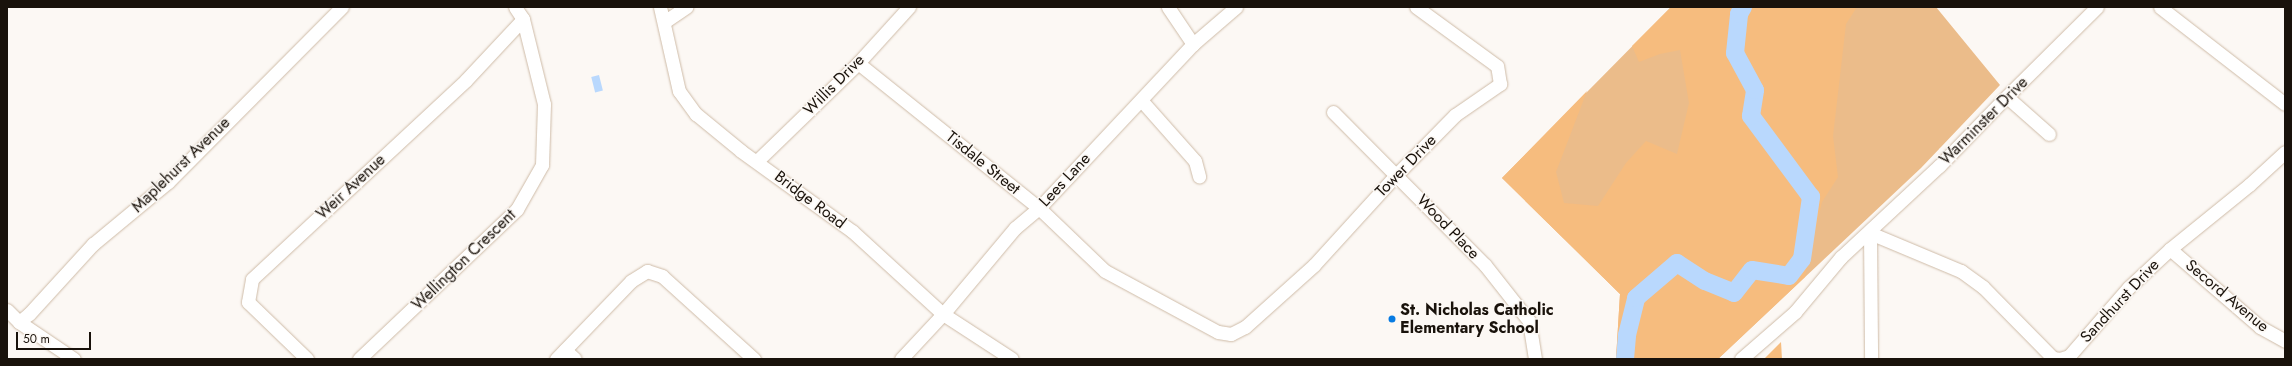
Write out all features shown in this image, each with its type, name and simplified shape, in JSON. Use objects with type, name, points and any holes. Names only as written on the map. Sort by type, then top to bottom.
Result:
[{"type":"street","name":"Maplehurst Avenue","points":[[19,322],[29,314],[93,244],[168,182],[342,7]]},
{"type":"street","name":"Wellington Crescent","points":[[360,359],[517,209],[542,165],[544,104],[523,19],[515,7]]},
{"type":"street","name":"Bridge Road","points":[[660,7],[679,91],[696,114],[741,151],[757,161],[852,231],[943,314],[1012,359]]},
{"type":"street","points":[[664,22],[686,7]]},
{"type":"street","name":"Willis Drive","points":[[757,161],[858,63],[909,7]]},
{"type":"street","points":[[1168,7],[1194,44]]},
{"type":"street","name":"Lees Lane","points":[[901,359],[943,314],[1015,228],[1039,208],[1194,44],[1236,7]]},
{"type":"street","name":"Tower Drive","points":[[1231,334],[1245,328],[1314,265],[1396,174],[1455,115],[1500,84],[1497,66],[1416,7]]},
{"type":"street","name":"Warminster Drive","points":[[1741,359],[1795,312],[1841,257],[1870,232],[2097,7]]},
{"type":"street","points":[[2160,7],[2285,104]]},
{"type":"street","name":"Weir Avenue","points":[[307,359],[248,302],[252,279],[466,80],[523,19]]},
{"type":"street","name":"Tisdale Street","points":[[858,63],[1039,208],[1105,271],[1218,332],[1231,334]]},
{"type":"street","points":[[2006,97],[2049,134]]},
{"type":"street","points":[[1141,100],[1195,161],[1200,176]]},
{"type":"street","name":"Wood Place","points":[[1333,112],[1485,265],[1529,321],[1535,359]]},
{"type":"street","name":"Sandhurst Drive","points":[[1870,232],[1961,271],[1983,287],[2053,358],[2060,359],[2069,356],[2129,288],[2170,248],[2249,185],[2285,152]]},
{"type":"street","points":[[1870,232],[1871,359]]},
{"type":"street","name":"Secord Avenue","points":[[2170,248],[2260,328],[2285,341]]},
{"type":"street","points":[[575,359],[560,354],[631,281],[647,271],[662,276],[754,359]]},
{"type":"street","points":[[7,310],[19,322],[74,359]]},
{"type":"shaded area","points":[[1671,7],[1936,7],[2000,85],[1921,168],[1718,359],[1616,359],[1620,294],[1502,178]]},
{"type":"shaded area","points":[[1671,7],[1857,7],[1846,24],[1833,136],[1838,177],[1822,202],[1805,277],[1718,359],[1616,359],[1620,294],[1502,178],[1587,91],[1556,172],[1564,203],[1598,206],[1626,163],[1646,141],[1677,154],[1689,103],[1680,50],[1660,54],[1639,62],[1632,46]]},
{"type":"shaded area","points":[[1781,342],[1782,359],[1764,359]]},
{"type":"water","points":[[599,75],[603,91],[595,92],[591,77]]},
{"type":"waterway","points":[[1625,359],[1627,335],[1636,298],[1677,263],[1705,281],[1734,293],[1752,270],[1789,276],[1802,259],[1811,197],[1751,116],[1755,90],[1735,53],[1739,14],[1743,7]]},
{"type":"place","name":"St. Nicholas Catholic Elementary School","points":[[1392,319]]}]
